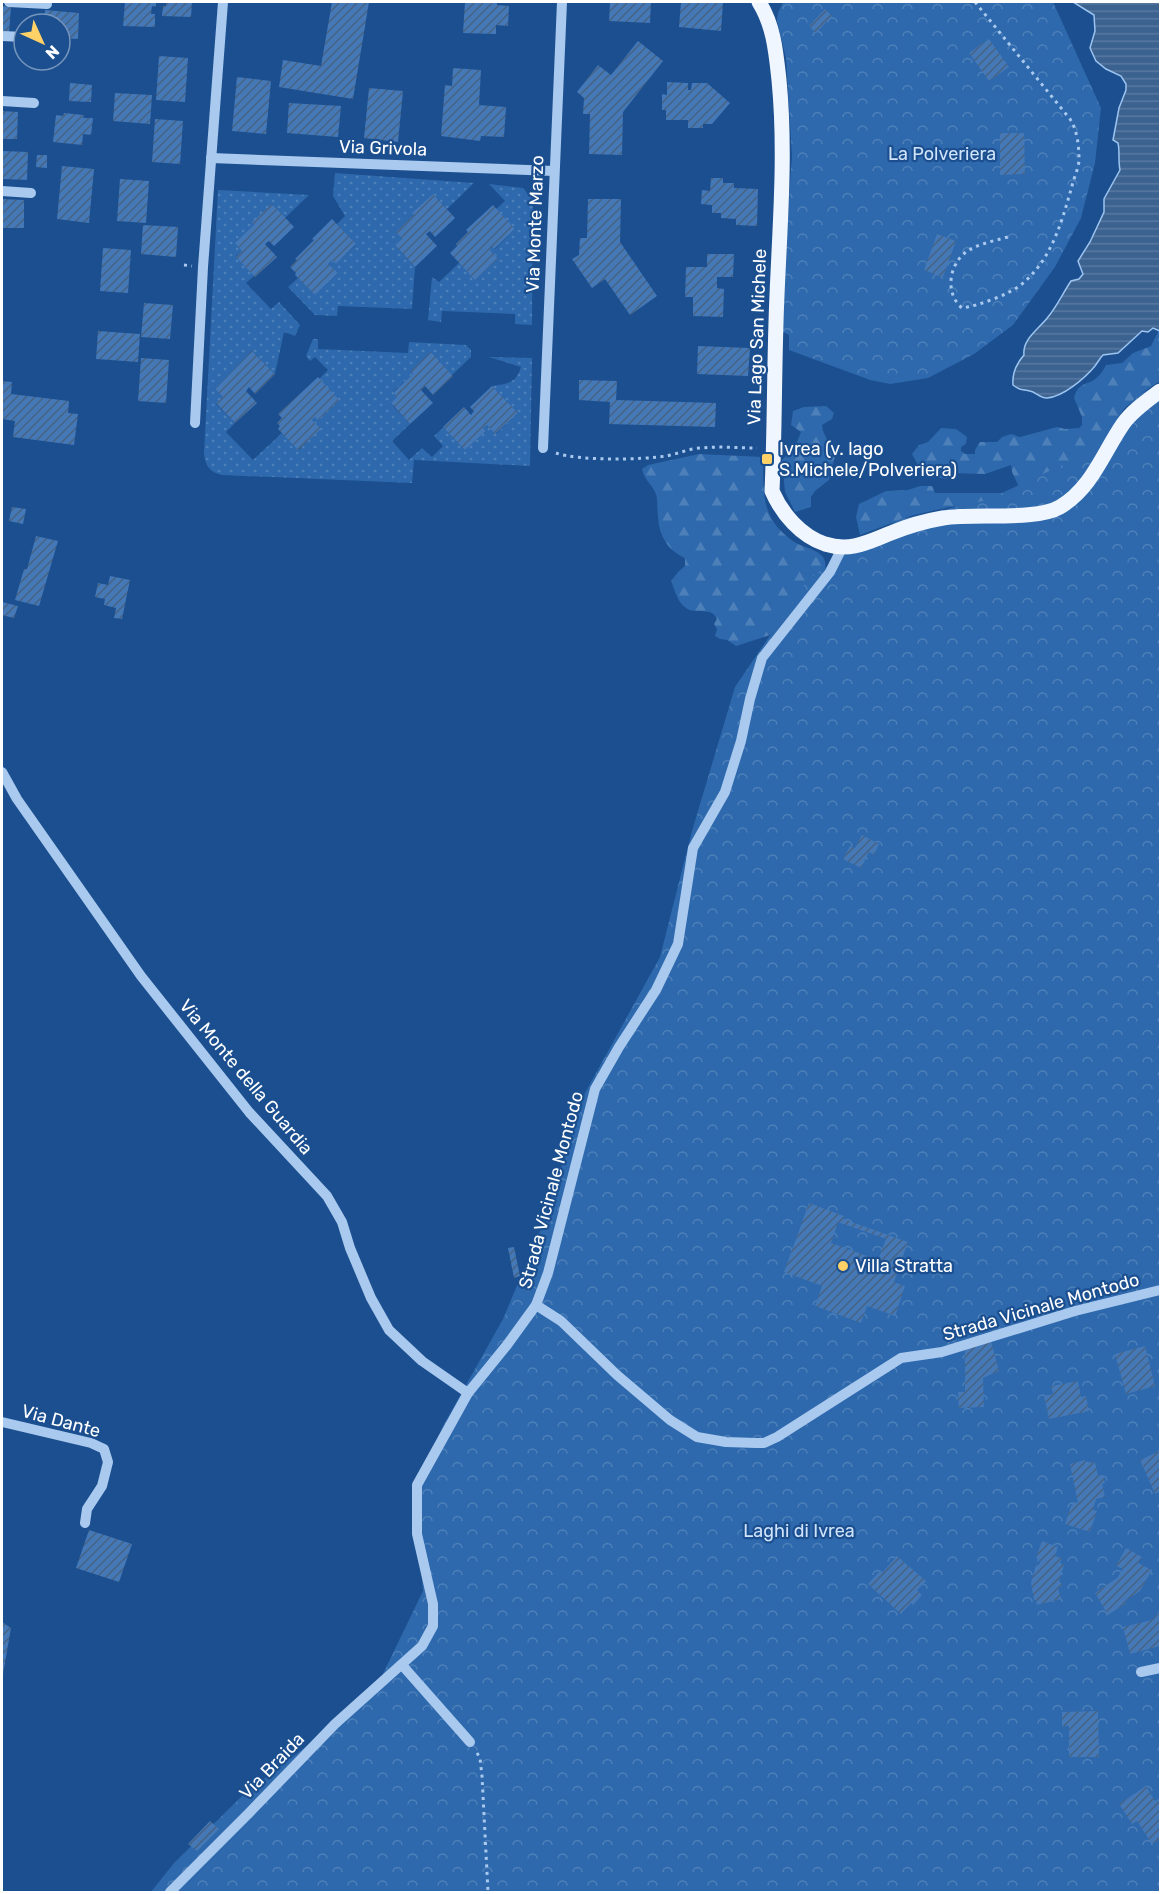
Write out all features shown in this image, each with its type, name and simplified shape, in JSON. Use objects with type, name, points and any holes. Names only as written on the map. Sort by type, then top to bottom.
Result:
[{"type":"main road","name":"Via Lago San Michele","points":[[759,2],[773,35],[779,77],[783,138],[772,491],[779,506],[807,535],[824,544],[842,548]]},
{"type":"main road","points":[[842,548],[866,544],[916,524],[944,518],[1041,514],[1060,507],[1091,478],[1124,422],[1161,391]]},
{"type":"street","points":[[9,2],[47,4]]},
{"type":"street","points":[[195,423],[203,267],[223,2]]},
{"type":"street","name":"Via Monte Marzo","points":[[543,448],[562,2]]},
{"type":"street","points":[[2,101],[34,103]]},
{"type":"street","name":"Via Grivola","points":[[211,158],[554,171]]},
{"type":"street","points":[[2,191],[31,193]]},
{"type":"street","name":"Strada Vicinale Montodo","points":[[842,548],[830,572],[762,658],[741,741],[724,792],[693,848],[678,944],[656,990],[618,1047],[595,1089],[548,1273],[536,1305],[561,1321],[670,1420],[697,1437],[726,1442],[764,1443],[901,1358],[942,1352],[1075,1311],[1161,1290]]},
{"type":"street","name":"Via Monte della Guardia","points":[[2,772],[17,799],[141,976],[249,1112],[327,1196],[342,1222],[371,1298],[388,1330],[422,1361],[468,1393]]},
{"type":"street","name":"Via Braida","points":[[170,1893],[335,1724],[422,1646],[433,1626],[434,1604],[417,1534],[417,1485],[468,1393],[536,1305]]},
{"type":"street","name":"Via Dante","points":[[2,1422],[91,1443],[104,1449],[108,1462],[102,1486],[87,1509],[86,1523]]},
{"type":"street","points":[[402,1665],[470,1742]]},
{"type":"street","points":[[1141,1672],[1161,1668]]},
{"type":"path","points":[[975,2],[1070,119],[1077,135],[1079,160],[1059,230],[1043,259],[1022,284],[1013,290],[971,307],[962,308],[955,302],[951,291],[956,264],[969,250],[1011,236]]},
{"type":"path","points":[[543,448],[564,456],[642,458],[666,456],[700,448],[773,448]]},
{"type":"path","points":[[470,1742],[480,1758],[488,1893]]},
{"type":"green space","name":"La Polveriera","points":[[783,2],[1053,2],[1101,108],[1095,163],[1081,218],[1055,267],[1013,325],[974,354],[928,378],[890,384],[870,380],[789,350],[789,335],[780,330],[792,156],[786,58],[777,21]]},
{"type":"green space","points":[[335,173],[474,183],[447,209],[433,194],[396,232],[402,239],[395,245],[415,267],[412,309],[338,306],[337,316],[315,315],[288,287],[298,278],[315,295],[337,274],[328,264],[332,260],[336,264],[356,245],[337,224],[345,216],[333,196]]},
{"type":"green space","points":[[489,184],[523,188],[533,200],[532,325],[515,324],[515,314],[442,311],[441,322],[428,320],[432,277],[439,282],[459,263],[498,258],[489,249],[492,246],[495,249],[515,229],[496,209],[505,201]]},
{"type":"green space","points":[[218,190],[309,195],[285,218],[272,204],[253,222],[254,225],[242,251],[236,256],[254,276],[246,283],[271,309],[279,302],[300,325],[295,336],[284,332],[275,374],[252,351],[215,389],[223,397],[216,404],[235,423],[226,432],[253,460],[282,433],[299,450],[320,429],[312,420],[315,417],[319,379],[328,370],[315,357],[310,361],[306,356],[313,339],[318,339],[318,349],[408,353],[409,342],[466,345],[471,350],[471,357],[452,375],[431,352],[411,371],[413,374],[393,392],[397,397],[391,404],[410,424],[392,441],[409,460],[422,448],[432,457],[443,446],[434,436],[444,427],[465,450],[486,431],[483,428],[487,425],[496,434],[518,413],[492,386],[511,382],[521,367],[489,357],[532,358],[530,466],[414,460],[412,483],[222,475],[211,470],[204,453]]},
{"type":"green space","points":[[1159,330],[1160,381],[1140,394],[1123,410],[1084,474],[1017,505],[949,507],[910,516],[860,535],[856,517],[859,504],[886,491],[932,486],[935,493],[1013,493],[1019,487],[1011,465],[985,474],[949,473],[947,479],[924,476],[912,454],[919,445],[928,442],[941,428],[956,429],[967,437],[966,444],[961,447],[961,451],[965,454],[975,454],[980,442],[997,442],[1002,437],[1011,434],[1020,437],[1057,427],[1079,428],[1082,425],[1082,417],[1074,398],[1078,388],[1097,378],[1106,365],[1122,363],[1133,353],[1151,346]]},
{"type":"green space","name":"Laghi di Ivrea","points":[[1160,385],[1160,1892],[151,1892],[174,1863],[243,1795],[313,1741],[379,1682],[423,1591],[415,1489],[443,1426],[503,1319],[545,1219],[585,1093],[660,957],[692,831],[735,687],[809,578],[898,520],[987,500],[1088,453],[1139,394]]},
{"type":"green space","points":[[826,406],[834,413],[832,419],[822,425],[835,456],[829,480],[811,497],[811,507],[795,512],[785,492],[782,460],[795,447],[801,432],[791,425],[793,411],[804,407]]},
{"type":"green space","points":[[699,454],[763,457],[764,496],[774,523],[790,539],[820,554],[825,562],[825,567],[770,635],[736,646],[715,636],[717,629],[714,624],[717,619],[714,615],[690,610],[678,599],[671,581],[685,566],[685,558],[669,547],[662,536],[656,494],[642,469],[648,465]]},
{"type":"shaded area","points":[[1073,2],[1160,2],[1160,331],[1153,328],[1148,332],[1142,331],[1118,353],[1103,355],[1091,371],[1073,386],[1060,394],[1047,398],[1013,385],[1014,373],[1024,355],[1028,339],[1051,313],[1071,281],[1079,279],[1083,274],[1078,261],[1104,212],[1104,199],[1120,170],[1118,143],[1113,140],[1119,108],[1126,90],[1126,84],[1121,76],[1096,61],[1090,48],[1095,31],[1094,15]]},
{"type":"building","points":[[125,2],[156,2],[156,7],[152,6],[151,14],[155,14],[155,27],[123,26]]},
{"type":"building","points":[[166,2],[192,2],[191,17],[162,16]]},
{"type":"building","points":[[332,2],[369,2],[353,99],[279,87],[283,60],[321,66]]},
{"type":"building","points":[[465,2],[497,2],[497,5],[509,6],[508,26],[496,25],[496,34],[463,33]]},
{"type":"building","points":[[610,2],[651,2],[650,23],[609,21]]},
{"type":"building","points":[[681,2],[723,2],[721,31],[679,27]]},
{"type":"building","points":[[2,6],[11,7],[9,33],[2,32]]},
{"type":"building","points":[[825,9],[832,16],[816,33],[809,26]]},
{"type":"building","points":[[45,10],[68,12],[45,12]]},
{"type":"building","points":[[72,12],[79,13],[78,39],[72,39]]},
{"type":"building","points":[[989,39],[1009,67],[989,81],[969,53]]},
{"type":"building","points":[[638,41],[663,61],[623,112],[622,155],[589,154],[590,114],[583,114],[584,98],[577,92],[598,65],[611,75]]},
{"type":"building","points":[[159,56],[188,58],[185,102],[156,100]]},
{"type":"building","points":[[453,68],[481,70],[479,105],[506,107],[504,137],[481,136],[480,141],[441,136],[445,85],[452,86]]},
{"type":"building","points":[[237,77],[271,81],[266,134],[232,131]]},
{"type":"building","points":[[667,82],[688,83],[688,90],[691,90],[692,83],[707,83],[730,103],[712,124],[703,124],[703,128],[688,128],[688,120],[666,120],[666,110],[662,110],[662,94],[667,95]]},
{"type":"building","points":[[70,83],[92,85],[91,102],[69,101]]},
{"type":"building","points":[[369,88],[403,91],[398,142],[364,138]]},
{"type":"building","points":[[115,93],[152,95],[150,124],[113,121]]},
{"type":"building","points":[[289,103],[341,106],[338,137],[287,133]]},
{"type":"building","points":[[2,111],[18,112],[17,139],[2,139]]},
{"type":"building","points":[[64,113],[93,118],[91,135],[83,134],[82,145],[53,142],[56,115],[63,116]]},
{"type":"building","points":[[155,119],[183,121],[180,164],[152,162]]},
{"type":"building","points":[[1000,133],[1024,133],[1025,174],[1000,175]]},
{"type":"building","points":[[2,151],[28,152],[27,180],[2,179]]},
{"type":"building","points":[[37,155],[47,155],[47,168],[36,167]]},
{"type":"building","points":[[62,166],[94,169],[89,223],[57,219]]},
{"type":"building","points":[[711,178],[723,178],[723,183],[734,183],[734,188],[758,189],[757,226],[736,225],[736,219],[721,218],[721,213],[712,213],[712,205],[701,204],[702,190],[710,191]]},
{"type":"building","points":[[120,179],[149,181],[146,223],[117,221]]},
{"type":"building","points":[[433,194],[455,218],[435,237],[430,231],[426,234],[437,246],[415,267],[395,245],[402,239],[396,232]]},
{"type":"building","points":[[2,199],[24,200],[24,228],[2,228]]},
{"type":"building","points":[[588,199],[621,199],[620,242],[657,296],[630,315],[605,279],[592,288],[572,259],[579,255],[580,238],[587,238]]},
{"type":"building","points":[[272,204],[294,227],[274,246],[269,241],[265,244],[277,257],[255,277],[236,257],[242,251],[235,243],[254,225],[252,222]]},
{"type":"building","points":[[493,205],[515,229],[494,249],[492,246],[489,249],[498,258],[475,280],[450,253],[468,232],[466,230]]},
{"type":"building","points":[[332,219],[356,244],[336,264],[332,260],[328,264],[338,273],[315,295],[290,267],[314,240],[312,239]]},
{"type":"building","points":[[143,225],[178,227],[176,257],[141,254]]},
{"type":"building","points":[[937,234],[956,241],[943,277],[924,270]]},
{"type":"building","points":[[103,248],[131,250],[128,293],[100,291]]},
{"type":"building","points":[[707,254],[734,254],[733,277],[717,277],[717,288],[724,289],[723,317],[693,316],[693,297],[685,297],[686,267],[707,267]]},
{"type":"building","points":[[144,303],[173,305],[170,339],[141,337]]},
{"type":"building","points":[[98,331],[140,334],[138,362],[96,359]]},
{"type":"building","points":[[698,346],[750,348],[748,376],[697,374]]},
{"type":"building","points":[[252,351],[275,374],[255,394],[249,387],[246,391],[257,403],[235,423],[216,403],[223,397],[215,389]]},
{"type":"building","points":[[431,352],[453,376],[433,395],[425,386],[421,390],[433,403],[410,424],[391,403],[397,397],[393,393]]},
{"type":"building","points":[[141,358],[169,360],[166,403],[138,401]]},
{"type":"building","points":[[318,377],[339,400],[318,420],[315,417],[312,420],[321,429],[298,450],[278,429],[280,426],[277,423],[282,418],[278,414]]},
{"type":"building","points":[[579,380],[617,381],[616,400],[716,403],[715,427],[609,424],[610,402],[579,400]]},
{"type":"building","points":[[2,381],[12,382],[11,394],[69,401],[68,413],[78,414],[74,445],[13,437],[15,421],[2,419]]},
{"type":"building","points":[[492,386],[518,413],[495,434],[487,425],[483,428],[486,431],[465,450],[443,427],[464,407],[471,415],[474,411],[470,407]]},
{"type":"building","points":[[12,507],[26,509],[23,524],[9,521]]},
{"type":"building","points":[[36,536],[58,541],[39,606],[15,600]]},
{"type":"building","points":[[110,576],[130,580],[122,619],[114,618],[116,608],[104,605],[105,599],[95,597],[98,583],[108,585]]},
{"type":"building","points":[[2,602],[18,606],[14,618],[2,615]]},
{"type":"building","points":[[862,835],[879,844],[874,855],[869,852],[861,868],[843,859],[850,846],[855,848]]},
{"type":"building","name":"Villa Stratta","points":[[809,1203],[844,1216],[843,1219],[908,1242],[894,1282],[905,1286],[895,1316],[867,1306],[861,1323],[815,1306],[822,1286],[784,1272]],"holes":[[[838,1222],[886,1239],[878,1260],[831,1243]]]},
{"type":"building","points":[[514,1247],[520,1276],[514,1278],[508,1248]]},
{"type":"building","points":[[991,1341],[999,1371],[983,1378],[984,1407],[959,1408],[958,1392],[965,1392],[965,1349]]},
{"type":"building","points":[[1145,1346],[1155,1386],[1126,1394],[1115,1354]]},
{"type":"building","points":[[1078,1381],[1081,1397],[1086,1396],[1089,1411],[1049,1419],[1044,1396],[1053,1394],[1051,1386]]},
{"type":"building","points":[[1160,1451],[1160,1495],[1159,1492],[1155,1494],[1140,1460]]},
{"type":"building","points":[[1085,1460],[1086,1463],[1095,1462],[1098,1476],[1103,1475],[1105,1483],[1102,1484],[1105,1497],[1096,1499],[1093,1510],[1097,1511],[1090,1532],[1065,1524],[1071,1506],[1075,1502],[1078,1503],[1070,1464]]},
{"type":"building","points":[[89,1530],[132,1544],[119,1582],[76,1568]]},
{"type":"building","points":[[1042,1541],[1058,1547],[1055,1556],[1062,1558],[1060,1563],[1064,1565],[1059,1581],[1062,1586],[1058,1588],[1061,1599],[1037,1605],[1031,1583],[1036,1565],[1039,1565],[1041,1560],[1036,1558]]},
{"type":"building","points":[[1126,1548],[1142,1557],[1138,1563],[1152,1570],[1140,1591],[1108,1615],[1095,1593],[1117,1578],[1123,1569],[1116,1566]]},
{"type":"building","points":[[897,1556],[926,1581],[917,1590],[922,1595],[901,1614],[868,1584],[880,1571],[882,1573]]},
{"type":"building","points":[[1160,1612],[1160,1646],[1130,1654],[1123,1627],[1152,1620]]},
{"type":"building","points":[[2,1622],[11,1628],[3,1674],[2,1674]]},
{"type":"building","points":[[1098,1711],[1099,1757],[1069,1757],[1069,1726],[1062,1726],[1062,1712]]},
{"type":"building","points":[[1146,1786],[1155,1801],[1160,1798],[1160,1839],[1152,1844],[1137,1821],[1132,1824],[1119,1804]]},
{"type":"building","points":[[210,1821],[219,1829],[197,1851],[188,1844]]},
{"type":"place","name":"Ivrea (v. lago S.Michele/Polveriera)","points":[[767,459]]},
{"type":"place","name":"Villa Stratta","points":[[843,1266]]}]
